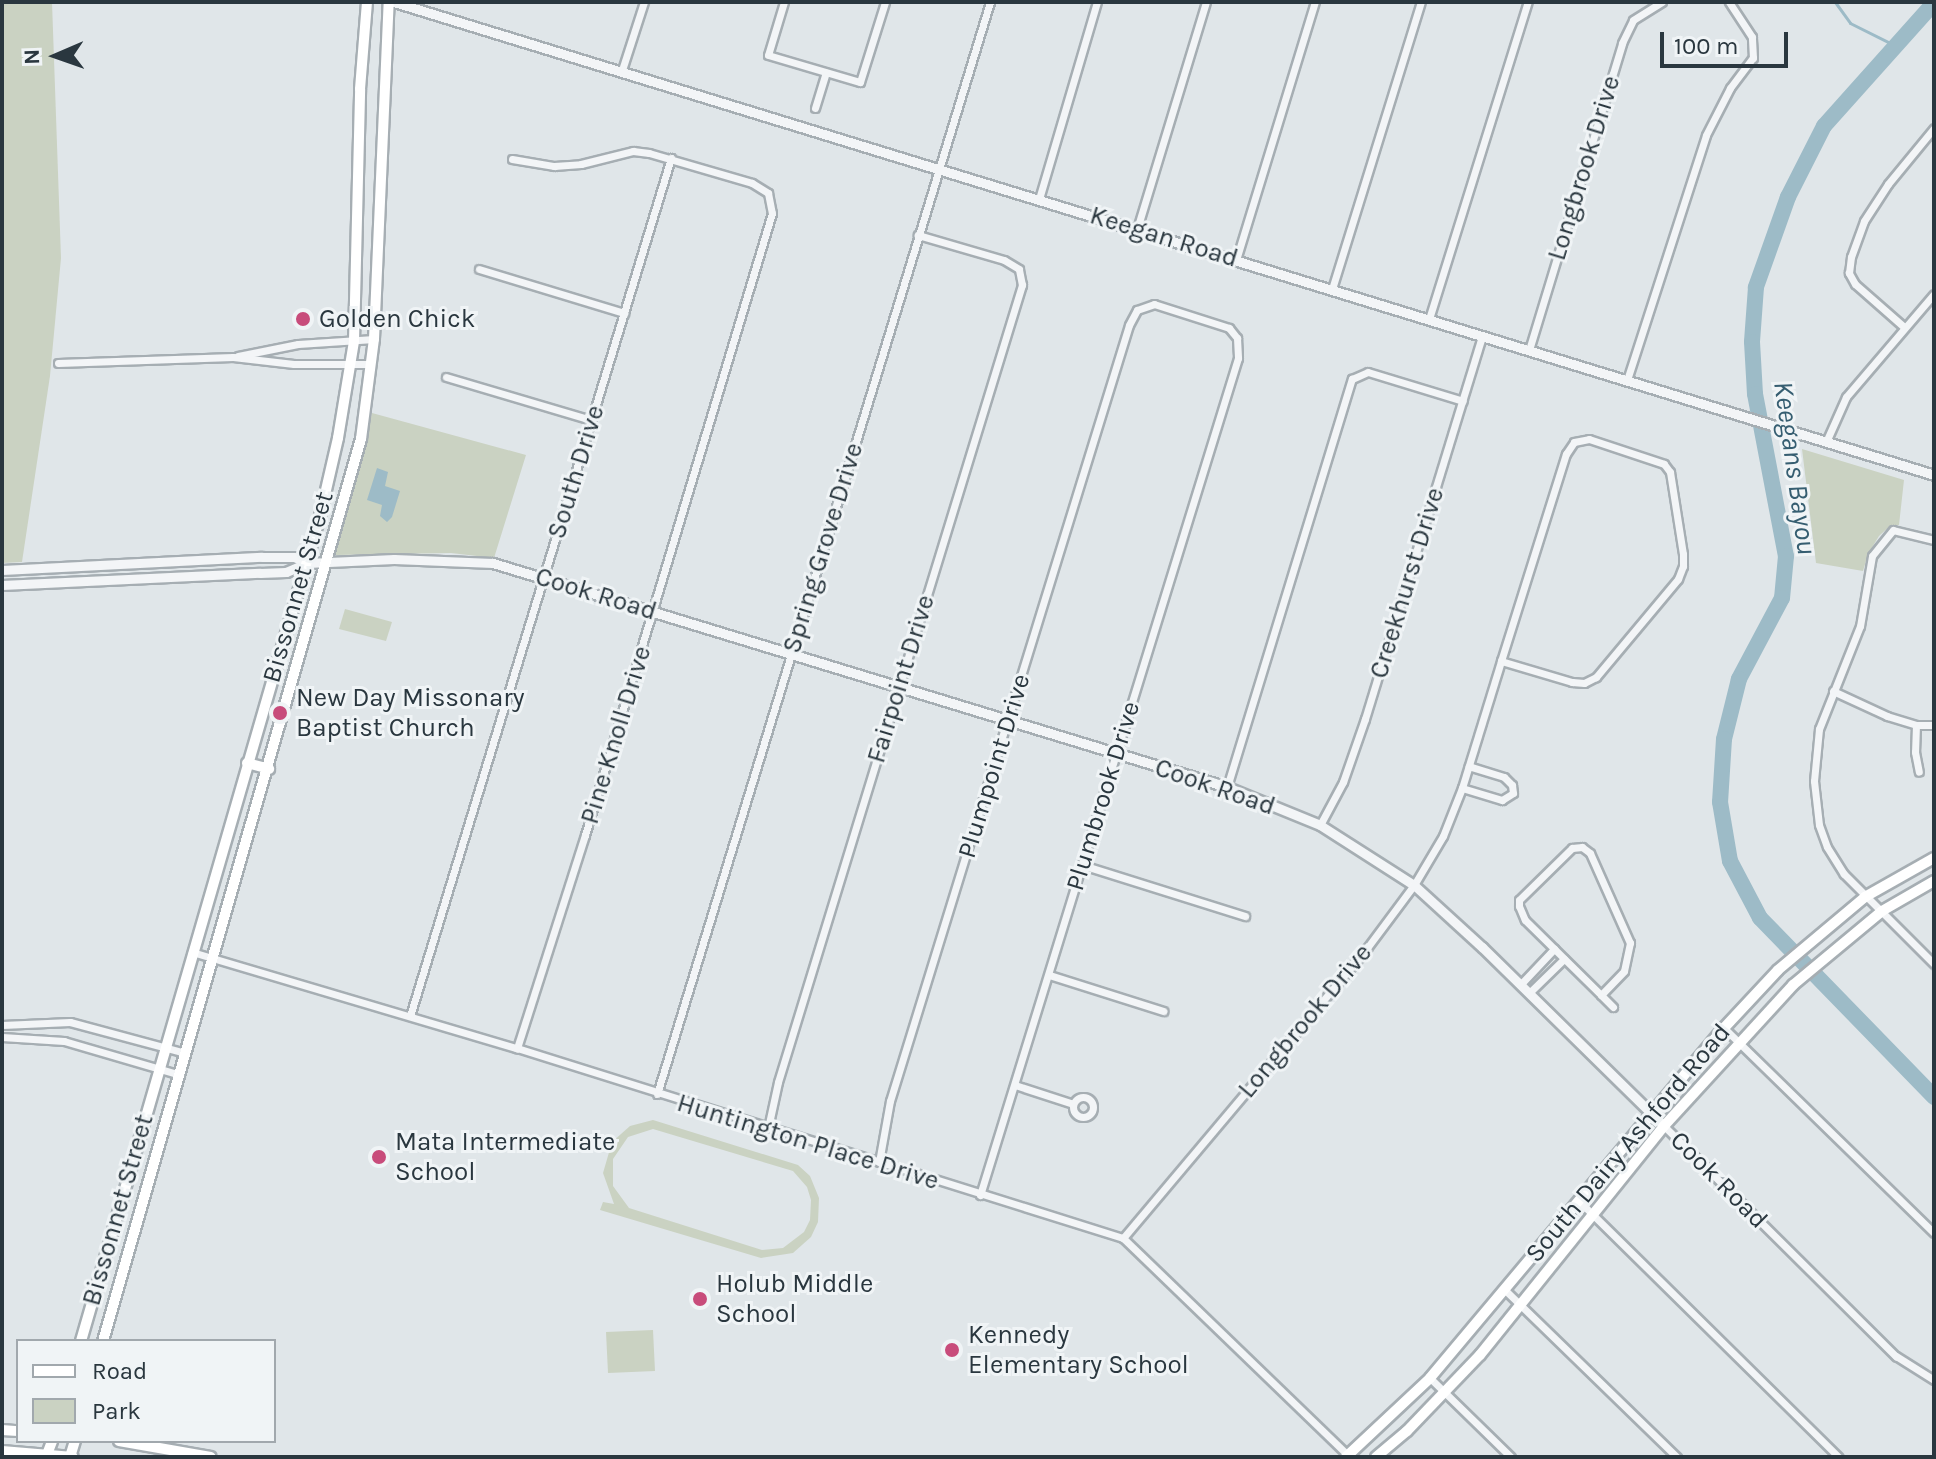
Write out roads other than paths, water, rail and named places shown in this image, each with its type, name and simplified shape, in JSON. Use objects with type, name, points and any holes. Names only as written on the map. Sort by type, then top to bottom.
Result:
[{"type":"main road","name":"Bissonnet Street","points":[[82,1339],[326,493],[354,341],[360,89],[367,2]]},
{"type":"main road","name":"Bissonnet Street","points":[[104,1339],[361,439],[374,339],[383,89],[391,2]]},
{"type":"main road","points":[[360,89],[383,89]]},
{"type":"main road","points":[[358,195],[379,196]]},
{"type":"main road","points":[[271,679],[292,685]]},
{"type":"main road","points":[[247,763],[269,769]]},
{"type":"main road","name":"South Dairy Ashford Road","points":[[1348,1456],[1430,1378],[1580,1202],[1651,1113],[1778,970],[1865,897],[1934,858]]},
{"type":"main road","name":"South Dairy Ashford Road","points":[[1376,1457],[1445,1392],[1521,1305],[1664,1126],[1793,985],[1882,911],[1934,881]]},
{"type":"main road","points":[[122,1197],[142,1204]]},
{"type":"main road","points":[[130,1443],[211,1457]]},
{"type":"main road","points":[[2,1451],[71,1457]]},
{"type":"street","name":"Keegan Road","points":[[391,2],[622,70],[1934,475]]},
{"type":"street","points":[[622,70],[644,2]]},
{"type":"street","points":[[784,2],[768,55],[860,82],[885,2]]},
{"type":"street","name":"Spring Grove Drive","points":[[657,1094],[990,2]]},
{"type":"street","points":[[1039,199],[1097,2]]},
{"type":"street","points":[[1137,229],[1206,2]]},
{"type":"street","points":[[1236,260],[1315,2]]},
{"type":"street","points":[[1332,289],[1421,2]]},
{"type":"street","points":[[1429,319],[1528,2]]},
{"type":"street","name":"Longbrook Drive","points":[[1529,350],[1622,43],[1633,20],[1662,2]]},
{"type":"street","points":[[1627,380],[1706,135],[1755,49],[1752,37],[1729,2]]},
{"type":"street","points":[[815,108],[826,73]]},
{"type":"street","points":[[1904,327],[1855,284],[1849,273],[1863,222],[1888,184],[1934,128]]},
{"type":"street","points":[[512,159],[554,166],[581,164],[633,151],[671,158]]},
{"type":"street","name":"Pine Knoll Drive","points":[[517,1048],[654,610],[772,213],[768,193],[752,183],[671,158]]},
{"type":"street","name":"South Drive","points":[[410,1016],[671,158]]},
{"type":"street","name":"Fairpoint Drive","points":[[768,1128],[778,1082],[1022,285],[1019,269],[983,253],[918,235]]},
{"type":"street","points":[[479,269],[624,313]]},
{"type":"street","points":[[1826,442],[1846,397],[1934,294]]},
{"type":"street","name":"Plumpoint Drive","points":[[879,1162],[890,1101],[1115,372],[1137,310],[1154,304],[1229,328],[1237,338],[1238,358],[1226,398]]},
{"type":"street","name":"Creekhurst Drive","points":[[1320,825],[1343,782],[1365,719],[1482,336]]},
{"type":"street","points":[[233,357],[298,344],[374,339]]},
{"type":"street","points":[[58,363],[233,357],[294,364],[371,364]]},
{"type":"street","points":[[1227,787],[1352,379],[1368,372],[1463,401]]},
{"type":"street","points":[[446,377],[591,420]]},
{"type":"street","name":"Plumbrook Drive","points":[[980,1195],[1226,398]]},
{"type":"street","name":"Longbrook Drive","points":[[1123,1238],[1367,948],[1414,885],[1443,836],[1462,788],[1501,661],[1561,469],[1574,442],[1589,439],[1664,464],[1671,483],[1683,566],[1678,579],[1596,677],[1584,683],[1501,661]]},
{"type":"street","points":[[1934,540],[1898,530],[1888,534],[1872,556],[1860,626],[1819,729],[1814,760],[1815,804],[1827,847],[1865,897],[1934,964]]},
{"type":"street","name":"Cook Road","points":[[2,570],[278,557],[294,557],[307,563]]},
{"type":"street","name":"Cook Road","points":[[2,585],[286,572],[307,563],[328,562],[449,559],[493,563],[1227,787],[1320,825],[1414,885],[1529,993],[1896,1356],[1934,1380]]},
{"type":"street","points":[[1833,691],[1887,716],[1916,725],[1934,725]]},
{"type":"street","points":[[1916,725],[1915,752],[1919,772]]},
{"type":"street","points":[[1462,788],[1502,800],[1513,793],[1512,785],[1504,777],[1469,766]]},
{"type":"street","points":[[1601,995],[1624,971],[1630,943],[1590,853],[1582,847],[1568,850],[1519,900],[1525,920],[1613,1007]]},
{"type":"street","points":[[1082,865],[1245,916]]},
{"type":"street","points":[[1520,985],[1554,949]]},
{"type":"street","name":"Huntington Place Drive","points":[[192,952],[517,1048],[1123,1238],[1348,1456]]},
{"type":"street","points":[[1529,993],[1564,959]]},
{"type":"street","points":[[1049,975],[1163,1011]]},
{"type":"street","points":[[2,1025],[45,1021],[88,1026],[186,1053]]},
{"type":"street","points":[[83,1047],[88,1026]]},
{"type":"street","points":[[1724,1028],[1934,1233]]},
{"type":"street","points":[[2,1037],[43,1038],[180,1075]]},
{"type":"street","points":[[1015,1085],[1073,1104]]},
{"type":"street","points":[[1580,1202],[1839,1457]]},
{"type":"street","points":[[1505,1290],[1677,1457]]},
{"type":"street","points":[[1430,1378],[1511,1457]]},
{"type":"water","points":[[377,468],[388,472],[385,486],[400,491],[392,517],[387,522],[380,516],[382,505],[367,500]]},
{"type":"waterway","points":[[1835,2],[1850,23],[1894,45]]},
{"type":"waterway","name":"Keegans Bayou","points":[[1934,3],[1824,126],[1788,197],[1756,287],[1752,342],[1755,394],[1786,556],[1782,598],[1739,679],[1724,739],[1720,802],[1730,861],[1760,918],[1934,1097]]},
{"type":"place","name":"Golden Chick","points":[[303,319]]},
{"type":"place","name":"New Day Missonary Baptist Church","points":[[280,713]]},
{"type":"place","name":"Mata Intermediate School","points":[[379,1157]]},
{"type":"place","name":"Holub Middle School","points":[[700,1299]]},
{"type":"place","name":"Kennedy Elementary School","points":[[952,1350]]}]
